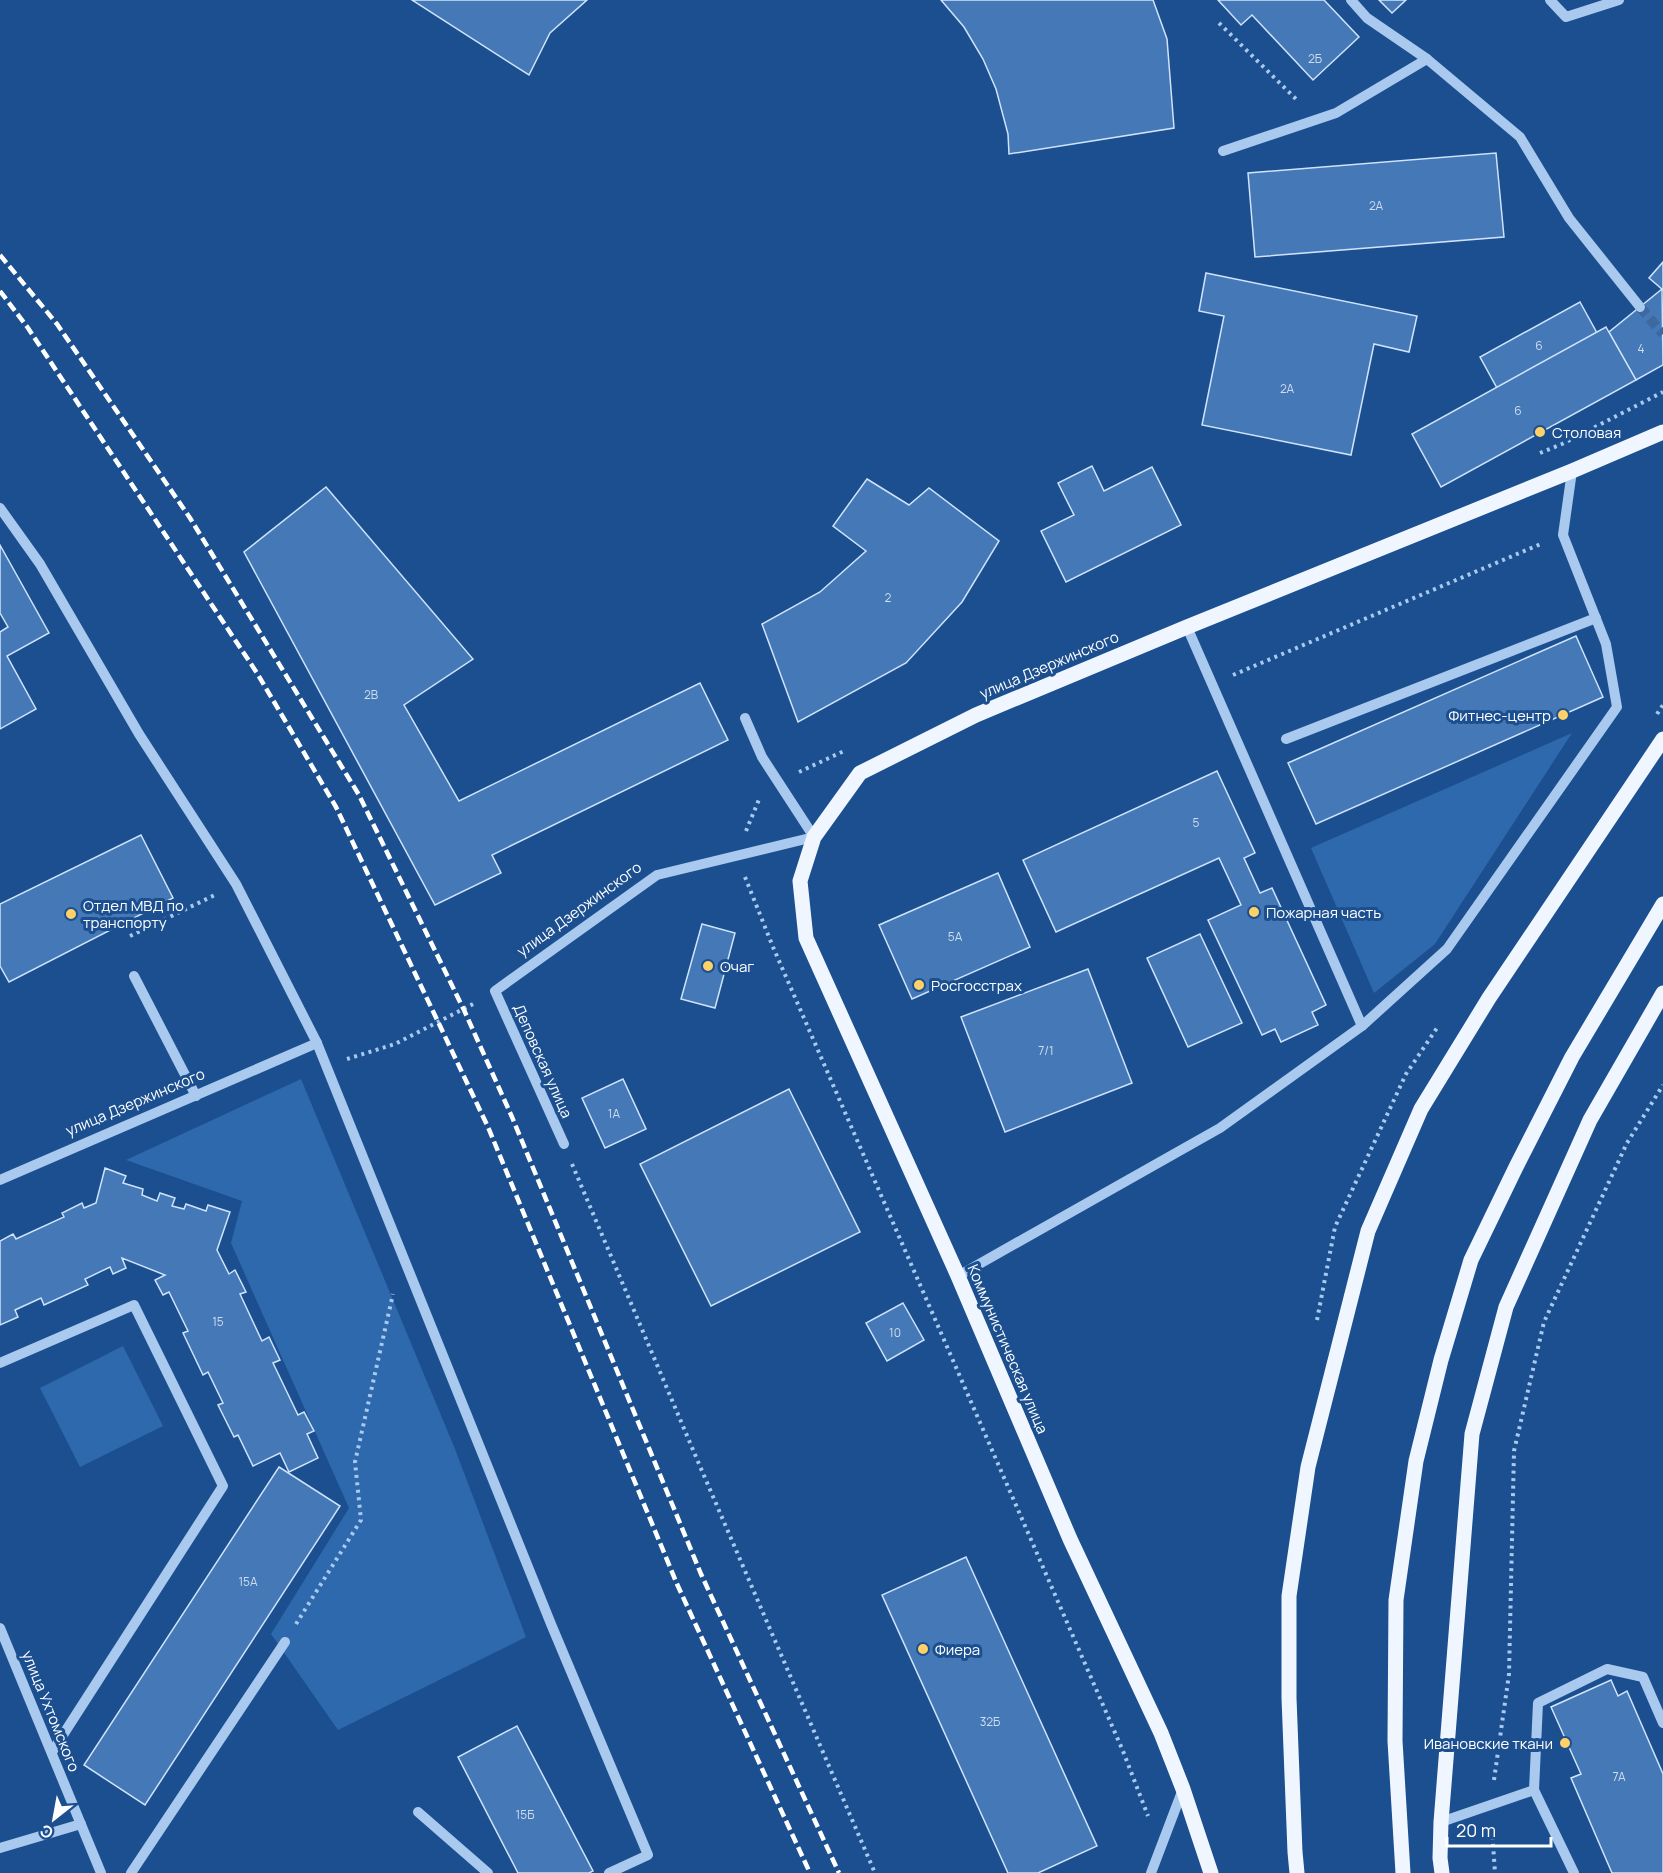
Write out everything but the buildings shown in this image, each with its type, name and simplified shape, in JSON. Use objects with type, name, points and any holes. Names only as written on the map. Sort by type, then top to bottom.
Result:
[{"type":"main road","name":"улица Дзержинского","points":[[814,837],[860,774],[976,715],[1663,432]]},
{"type":"main road","points":[[1297,1873],[1294,1852],[1289,1698],[1289,1596],[1308,1467],[1368,1231],[1421,1109],[1489,998],[1663,739]]},
{"type":"main road","name":"Коммунистическая улица","points":[[814,837],[800,881],[806,938],[958,1276],[1070,1539],[1161,1733],[1183,1789],[1211,1873]]},
{"type":"main road","points":[[1403,1873],[1395,1741],[1396,1599],[1416,1461],[1441,1360],[1471,1260],[1516,1167],[1572,1057],[1663,904]]},
{"type":"main road","points":[[1442,1873],[1441,1822],[1472,1434],[1506,1307],[1590,1120],[1663,994]]},
{"type":"street","points":[[1350,0],[1367,18],[1427,60],[1520,136],[1569,218],[1640,307]]},
{"type":"street","points":[[1550,0],[1566,17],[1619,0]]},
{"type":"street","points":[[1223,151],[1336,113],[1427,60]]},
{"type":"street","points":[[958,1276],[1220,1128],[1362,1026],[1447,949],[1617,707],[1606,644],[1563,535],[1572,471]]},
{"type":"street","points":[[0,508],[40,564],[139,734],[236,884],[317,1043],[551,1624],[648,1855],[609,1873]]},
{"type":"street","points":[[1286,739],[1596,618]]},
{"type":"street","points":[[1187,627],[1362,1026]]},
{"type":"street","points":[[745,718],[762,757],[814,837]]},
{"type":"street","name":"улица Дзержинского","points":[[495,991],[657,875],[814,837]]},
{"type":"street","points":[[135,976],[196,1096]]},
{"type":"street","name":"Деповская улица","points":[[495,991],[564,1144]]},
{"type":"street","name":"улица Дзержинского","points":[[0,1180],[317,1043]]},
{"type":"street","points":[[0,1363],[134,1305],[223,1486],[51,1752]]},
{"type":"street","name":"улица Ухтомского","points":[[0,1628],[101,1873]]},
{"type":"street","points":[[131,1873],[285,1642]]},
{"type":"street","points":[[1574,1873],[1534,1790],[1538,1703],[1607,1669],[1643,1677],[1663,1723]]},
{"type":"street","points":[[1151,1873],[1183,1789]]},
{"type":"street","points":[[1441,1822],[1534,1790]]},
{"type":"street","points":[[418,1812],[488,1873]]},
{"type":"street","points":[[0,1848],[81,1824]]},
{"type":"path","points":[[1219,23],[1316,120]]},
{"type":"path","points":[[1213,684],[1563,535]]},
{"type":"path","points":[[759,798],[736,856],[1123,1751],[1161,1847]]},
{"type":"path","points":[[130,936],[236,884]]},
{"type":"path","points":[[1495,1873],[1491,1805],[1509,1674],[1514,1450],[1544,1322],[1627,1143],[1663,1085]]},
{"type":"path","points":[[564,1144],[703,1475],[875,1873]]},
{"type":"path","points":[[285,1642],[361,1520],[355,1462],[402,1254]]},
{"type":"shaded area","points":[[1572,733],[1435,944],[1374,993],[1311,848]]},
{"type":"shaded area","points":[[301,1079],[455,1449],[526,1637],[338,1730],[271,1634],[349,1508],[231,1243],[242,1201],[126,1160]]},
{"type":"shaded area","points":[[123,1346],[163,1426],[80,1467],[40,1388]]},
{"type":"tunnel","points":[[1640,307],[1663,334]]},
{"type":"railway","points":[[0,255],[57,324],[190,518],[359,795],[464,1010],[512,1117],[701,1574],[839,1873]]},
{"type":"railway","points":[[0,291],[28,328],[257,673],[336,807],[488,1127],[677,1584],[810,1873]]},
{"type":"place","name":"Столовая","points":[[1540,432]]},
{"type":"place","name":"Фитнес-центр","points":[[1563,715]]},
{"type":"place","name":"Пожарная часть","points":[[1254,912]]},
{"type":"place","name":"Отдел МВД по транспорту","points":[[71,914]]},
{"type":"place","name":"Очаг","points":[[708,966]]},
{"type":"place","name":"Росгосстрах","points":[[919,985]]},
{"type":"place","name":"Фиера","points":[[923,1649]]},
{"type":"place","name":"Ивановские ткани","points":[[1565,1743]]}]
